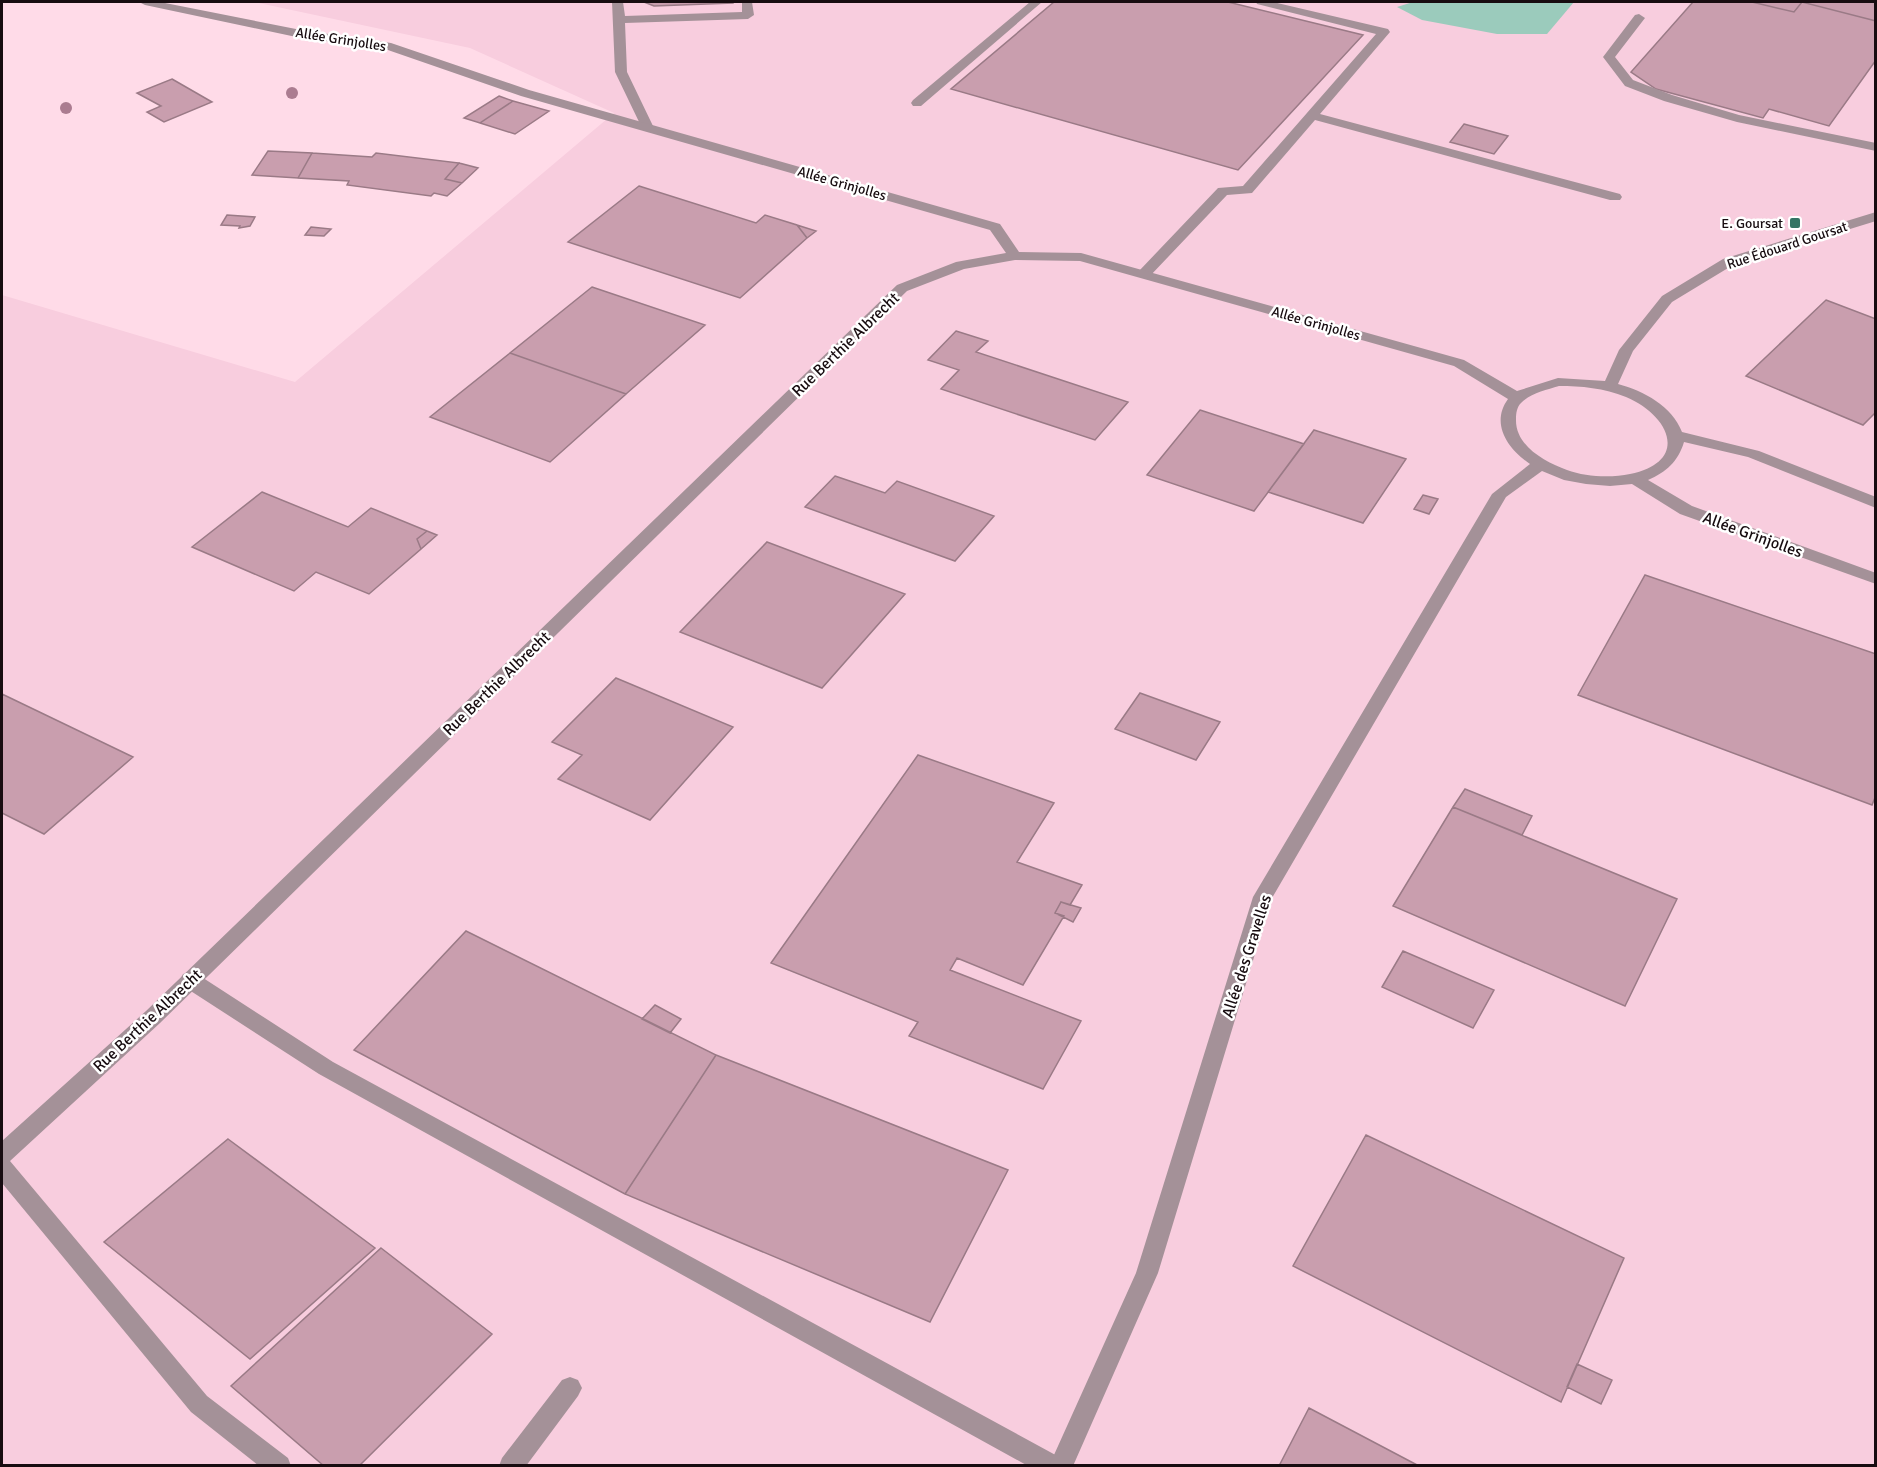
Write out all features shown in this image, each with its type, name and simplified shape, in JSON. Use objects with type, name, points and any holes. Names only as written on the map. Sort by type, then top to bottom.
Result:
[{"type":"street","name":"Allée Grinjolles","points":[[145,2],[301,34],[387,45],[525,93],[995,227],[1015,256],[1082,257],[1459,363],[1518,398]]},
{"type":"street","points":[[618,2],[621,72],[647,126]]},
{"type":"street","points":[[619,20],[748,15],[747,2]]},
{"type":"street","points":[[917,103],[1036,2]]},
{"type":"street","points":[[1143,274],[1223,191],[1247,190],[1383,32],[1261,2]]},
{"type":"street","points":[[1639,18],[1610,57],[1629,83],[1668,98],[1737,118],[1875,147]]},
{"type":"street","points":[[1311,115],[1615,197]]},
{"type":"street","name":"Rue Édouard Goursat","points":[[1610,386],[1626,350],[1667,299],[1728,262],[1875,216]]},
{"type":"street","name":"Rue Berthie Albrecht","points":[[2,1154],[190,980],[902,288],[961,265],[1015,256]]},
{"type":"street","points":[[1558,382],[1583,382],[1610,386],[1654,406],[1669,421],[1676,436],[1676,450],[1669,462],[1655,472],[1636,479],[1613,482],[1588,480],[1563,474],[1541,464],[1523,452],[1511,438],[1507,423],[1509,409],[1518,398],[1535,388],[1558,382]]},
{"type":"street","points":[[1676,436],[1696,439],[1787,465],[1875,503]]},
{"type":"street","name":"Allée des Gravelles","points":[[1061,1466],[1147,1273],[1263,897],[1500,494],[1541,464]]},
{"type":"street","name":"Allée Grinjolles","points":[[1636,479],[1686,510],[1875,579]]},
{"type":"street","points":[[190,980],[326,1068],[1053,1466]]},
{"type":"street","points":[[2,1168],[199,1404],[279,1466]]},
{"type":"street","points":[[511,1466],[570,1388]]},
{"type":"shaded area","points":[[254,2],[1875,2],[1875,1465],[2,1465],[2,295],[295,382],[614,113],[470,48]]},
{"type":"shaded area","points":[[1413,2],[1574,2],[1547,34],[1497,34],[1422,20],[1397,7]]},
{"type":"building","points":[[644,2],[733,2],[733,3],[654,6]]},
{"type":"building","points":[[1054,2],[1228,2],[1363,35],[1238,170],[951,89]]},
{"type":"building","points":[[1693,2],[1752,2],[1794,12],[1802,2],[1876,21],[1876,60],[1829,126],[1769,109],[1763,118],[1656,89],[1631,72]]},
{"type":"building","points":[[1752,2],[1802,2],[1794,12]]},
{"type":"building","points":[[1802,2],[1876,2],[1876,21]]},
{"type":"building","points":[[172,79],[212,102],[164,122],[147,112],[161,106],[137,93]]},
{"type":"building","points":[[499,96],[513,101],[480,123],[464,118]]},
{"type":"building","points":[[513,101],[549,111],[515,134],[480,123]]},
{"type":"building","points":[[1464,124],[1508,136],[1494,154],[1450,142]]},
{"type":"building","points":[[268,151],[312,153],[298,178],[252,175]]},
{"type":"building","points":[[312,153],[372,157],[376,153],[459,163],[445,179],[462,183],[447,196],[434,193],[431,196],[347,185],[349,181],[298,178]]},
{"type":"building","points":[[459,163],[478,168],[462,183],[445,179]]},
{"type":"building","points":[[639,186],[756,223],[765,215],[797,225],[807,238],[740,298],[568,242]]},
{"type":"building","points":[[227,215],[255,217],[250,226],[239,228],[240,226],[221,225]]},
{"type":"building","points":[[797,225],[816,231],[807,238]]},
{"type":"building","points":[[311,227],[331,229],[324,236],[305,235]]},
{"type":"building","points":[[592,287],[705,325],[626,394],[510,353]]},
{"type":"building","points":[[1826,300],[1876,319],[1876,412],[1863,425],[1746,376]]},
{"type":"building","points":[[956,331],[988,341],[976,352],[1128,402],[1095,440],[941,389],[959,370],[928,360]]},
{"type":"building","points":[[510,353],[626,394],[550,462],[430,417]]},
{"type":"building","points":[[1200,410],[1304,444],[1254,511],[1147,475]]},
{"type":"building","points":[[1314,430],[1406,459],[1363,523],[1268,492]]},
{"type":"building","points":[[835,476],[885,493],[897,481],[994,516],[955,561],[805,507]]},
{"type":"building","points":[[262,492],[348,527],[371,508],[427,531],[417,539],[421,549],[369,594],[316,572],[294,591],[192,547]]},
{"type":"building","points":[[1423,495],[1438,499],[1429,514],[1414,509]]},
{"type":"building","points":[[427,531],[437,535],[421,549],[417,539]]},
{"type":"building","points":[[767,542],[905,594],[822,688],[680,632]]},
{"type":"building","points":[[1645,575],[1876,654],[1876,795],[1872,805],[1578,695]]},
{"type":"building","points":[[616,678],[733,727],[650,820],[558,779],[582,755],[552,742]]},
{"type":"building","points":[[1140,693],[1220,722],[1196,760],[1115,729]]},
{"type":"building","points":[[2,694],[133,757],[44,834],[2,813]]},
{"type":"building","points":[[918,755],[1054,803],[1017,862],[1082,885],[1070,905],[1061,902],[1055,913],[1064,916],[1023,985],[957,958],[950,970],[1081,1021],[1043,1089],[909,1036],[918,1022],[771,963]]},
{"type":"building","points":[[1465,789],[1532,816],[1522,835],[1453,807]]},
{"type":"building","points":[[1453,807],[1677,899],[1625,1006],[1393,906]]},
{"type":"building","points":[[1061,902],[1081,908],[1073,922],[1055,913]]},
{"type":"building","points":[[466,931],[716,1055],[625,1194],[354,1050]]},
{"type":"building","points":[[1403,951],[1494,990],[1473,1028],[1382,987]]},
{"type":"building","points":[[655,1005],[681,1019],[670,1033],[642,1019]]},
{"type":"building","points":[[716,1055],[1008,1170],[930,1322],[625,1194]]},
{"type":"building","points":[[1366,1135],[1624,1258],[1561,1402],[1293,1266]]},
{"type":"building","points":[[228,1139],[375,1248],[250,1359],[104,1242]]},
{"type":"building","points":[[381,1248],[492,1334],[359,1466],[324,1466],[231,1386]]},
{"type":"building","points":[[1577,1364],[1612,1380],[1601,1404],[1567,1387]]},
{"type":"building","points":[[1309,1408],[1419,1466],[1279,1466]]},
{"type":"place","name":"E. Goursat","points":[[1795,223]]}]
